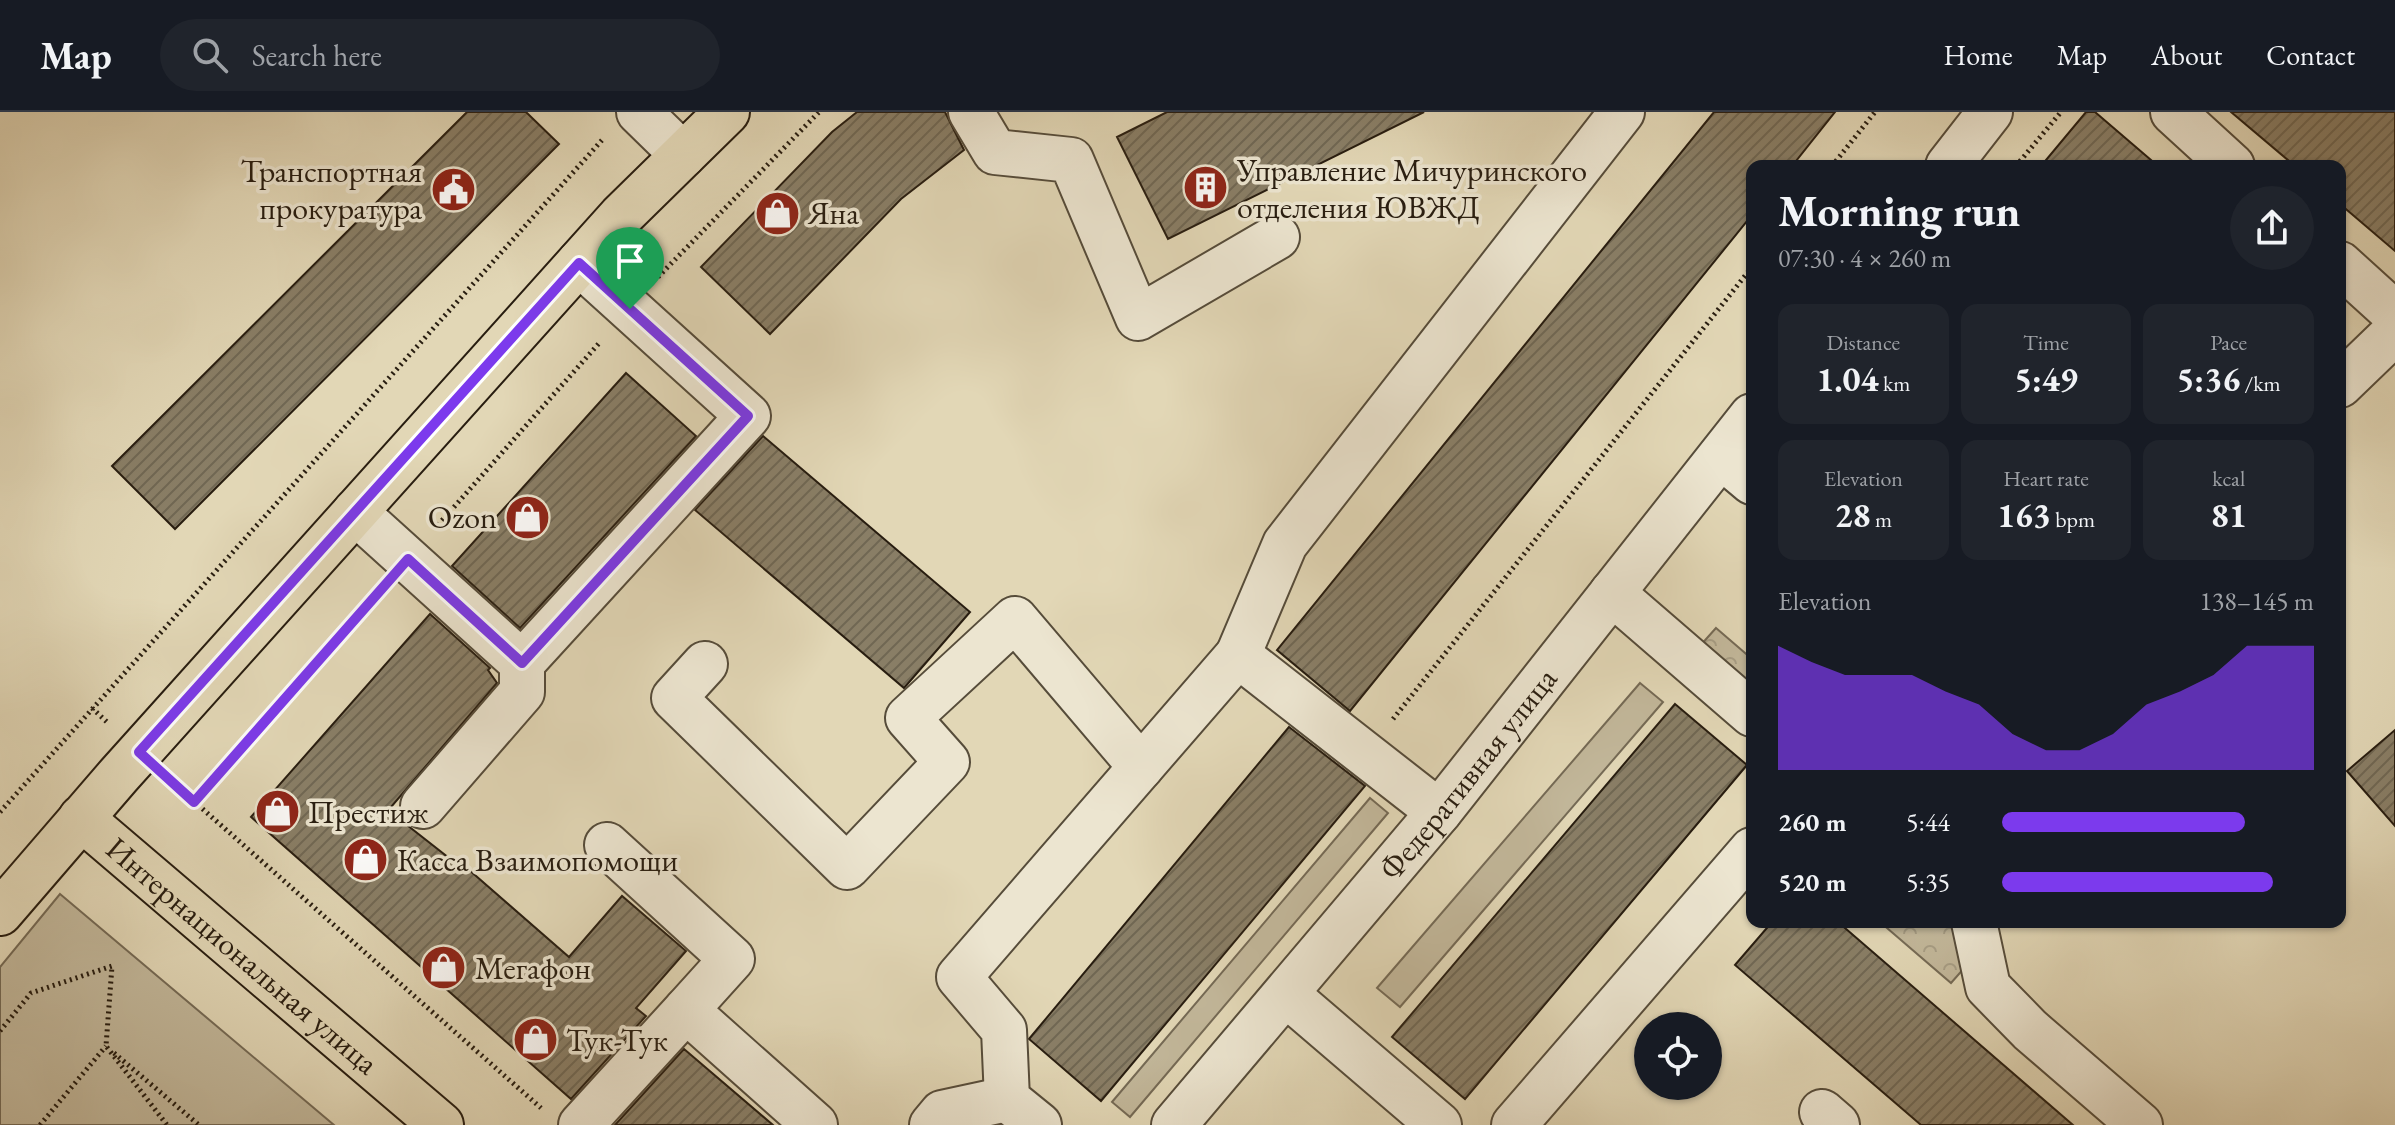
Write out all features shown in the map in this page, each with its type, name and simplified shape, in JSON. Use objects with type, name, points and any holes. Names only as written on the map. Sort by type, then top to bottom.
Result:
[{"type":"main road","points":[[0,913],[139,752],[579,263],[727,112]]},
{"type":"main road","name":"Интернациональная улица","points":[[81,818],[441,1125]]},
{"type":"street","points":[[971,112],[995,152],[1071,160],[1138,318],[1277,237]]},
{"type":"street","points":[[932,1125],[942,1113],[1023,1112],[1004,1030],[959,977],[1238,655],[1285,544],[1622,112]]},
{"type":"street","points":[[1953,160],[1990,112]]},
{"type":"street","points":[[2173,112],[2225,160]]},
{"type":"street","points":[[623,123],[683,155]]},
{"type":"street","points":[[423,806],[522,692],[522,663],[748,416],[579,263]]},
{"type":"street","points":[[2346,269],[2395,314]]},
{"type":"street","points":[[2346,379],[2395,332]]},
{"type":"street","name":"Федеративная улица","points":[[1174,1125],[1439,812],[1612,593],[1736,469],[1746,436]]},
{"type":"street","points":[[355,512],[522,663]]},
{"type":"street","points":[[1612,593],[1746,709]]},
{"type":"street","points":[[705,664],[674,698],[847,867],[947,762],[908,718],[1015,619],[1141,767]]},
{"type":"street","points":[[1238,655],[1439,812]]},
{"type":"street","points":[[564,1120],[686,1010],[732,959],[607,845]]},
{"type":"street","points":[[1514,1125],[1746,857]]},
{"type":"street","points":[[1975,928],[1988,987],[2030,1030],[2140,1125]]},
{"type":"street","points":[[1286,994],[1439,1125]]},
{"type":"street","points":[[686,1010],[815,1125]]},
{"type":"path","points":[[194,802],[685,246],[819,112]]},
{"type":"path","points":[[1837,160],[1875,112]]},
{"type":"path","points":[[2021,160],[2061,112]]},
{"type":"path","points":[[0,812],[623,123]]},
{"type":"path","points":[[1365,754],[1746,275]]},
{"type":"path","points":[[92,708],[194,802],[564,1120]]},
{"type":"path","points":[[0,1031],[31,993],[112,966],[106,1046],[40,1125]]},
{"type":"path","points":[[106,1046],[167,1125]]},
{"type":"path","points":[[106,1046],[199,1125]]},
{"type":"green space","points":[[1716,628],[1746,654],[1746,688],[1699,647]]},
{"type":"green space","points":[[1640,683],[1663,702],[1400,1007],[1377,988]]},
{"type":"green space","points":[[1370,798],[1388,813],[1130,1117],[1112,1102]]},
{"type":"green space","points":[[60,894],[334,1125],[0,1125],[0,967]]},
{"type":"green space","points":[[1887,928],[1973,928],[1988,941],[1951,983]]},
{"type":"building","points":[[467,112],[526,112],[559,144],[175,529],[112,466]]},
{"type":"building","points":[[857,112],[945,112],[964,150],[901,199],[770,334],[701,267],[832,132]]},
{"type":"building","name":"Управление Мичуринского отделения ЮВЖД","points":[[1167,112],[1424,112],[1168,239],[1117,137]]},
{"type":"building","points":[[1714,112],[1835,112],[1797,160],[1746,160],[1746,222],[1350,711],[1277,650]]},
{"type":"building","points":[[2086,112],[2095,112],[2151,160],[2046,160]]},
{"type":"building","points":[[2231,112],[2395,112],[2395,251],[2346,209],[2346,160],[2288,160]]},
{"type":"building","points":[[626,373],[696,436],[520,628],[452,566]]},
{"type":"building","points":[[763,436],[970,612],[904,688],[695,510]]},
{"type":"building","points":[[430,614],[490,668],[488,670],[497,683],[391,807],[407,825],[458,865],[460,862],[569,957],[622,896],[686,951],[636,1008],[646,1016],[571,1099],[251,817]]},
{"type":"building","points":[[1675,704],[1746,764],[1465,1099],[1392,1037]]},
{"type":"building","points":[[1289,727],[1365,786],[1101,1101],[1029,1039]]},
{"type":"building","points":[[2395,730],[2395,826],[2347,771]]},
{"type":"building","points":[[1767,928],[1845,928],[2073,1125],[1921,1125],[1735,965]]},
{"type":"building","points":[[684,1049],[773,1125],[615,1125]]},
{"type":"place","name":"Управление Мичуринского отделения ЮВЖД","points":[[1206,188]]},
{"type":"place","name":"Транспортная прокуратура","points":[[453,189]]},
{"type":"place","name":"Яна","points":[[777,213]]},
{"type":"place","name":"Ozon","points":[[528,517]]},
{"type":"place","name":"Престиж","points":[[277,812]]},
{"type":"place","name":"Касса Взаимопомощи","points":[[366,860]]},
{"type":"place","name":"Мегафон","points":[[444,968]]},
{"type":"place","name":"Тук-Тук","points":[[535,1040]]},
{"type":"route","points":[[579,263],[630,309],[748,416],[522,663],[408,559],[194,802],[139,752],[579,263]]}]
